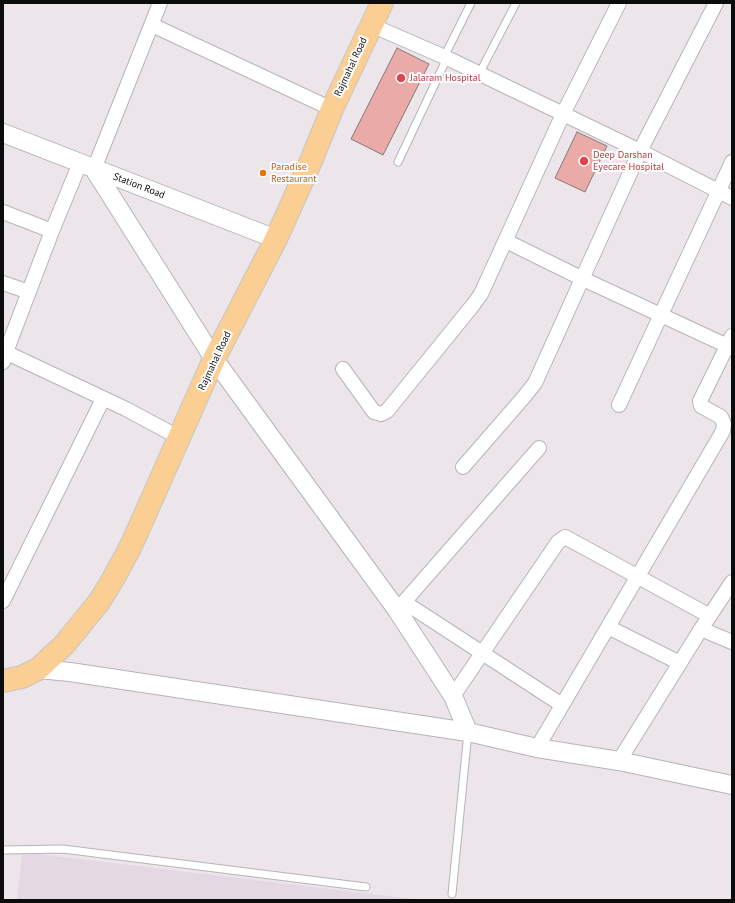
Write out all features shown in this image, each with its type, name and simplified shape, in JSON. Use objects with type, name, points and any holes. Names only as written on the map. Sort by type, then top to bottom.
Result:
[{"type":"main road","name":"Rajmahal Road","points":[[3,681],[22,677],[38,669],[64,645],[99,602],[131,546],[214,359],[276,239],[311,161],[332,109],[382,3]]},
{"type":"street","points":[[160,3],[152,24],[87,166],[52,231],[4,355],[103,399],[180,438]]},
{"type":"street","points":[[343,369],[374,412],[381,414],[387,411],[473,305],[481,294],[563,114],[619,3]]},
{"type":"street","points":[[463,467],[535,383],[640,151],[716,3]]},
{"type":"street","points":[[152,24],[332,109]]},
{"type":"street","points":[[371,25],[563,114],[732,198]]},
{"type":"street","name":"Station Road","points":[[3,133],[276,239]]},
{"type":"street","points":[[619,405],[732,162]]},
{"type":"street","points":[[87,166],[214,359],[401,606],[453,696],[468,732]]},
{"type":"street","points":[[3,212],[52,231]]},
{"type":"street","points":[[506,240],[582,279],[660,315],[730,343],[700,401],[702,406],[721,417],[724,424],[723,431],[536,748]]},
{"type":"street","points":[[3,283],[29,292]]},
{"type":"street","points":[[3,601],[103,399]]},
{"type":"street","points":[[401,606],[539,448]]},
{"type":"street","points":[[453,696],[558,542],[565,538],[710,616]]},
{"type":"street","points":[[619,761],[732,582]]},
{"type":"street","points":[[401,606],[482,654],[562,705]]},
{"type":"street","points":[[608,627],[680,663]]},
{"type":"street","points":[[701,629],[732,642]]},
{"type":"street","points":[[38,669],[70,672],[468,732],[536,748],[619,761],[732,785]]},
{"type":"lane","points":[[398,162],[471,3]]},
{"type":"lane","points":[[479,74],[516,3]]},
{"type":"lane","points":[[452,894],[468,732]]},
{"type":"lane","points":[[3,850],[63,849],[366,887]]},
{"type":"shaded area","points":[[22,852],[422,900],[17,900]]},
{"type":"building","points":[[397,48],[429,64],[383,155],[351,139]]},
{"type":"building","points":[[577,132],[607,146],[585,192],[555,178]]},
{"type":"place","name":"Jalaram Hospital","points":[[401,78]]},
{"type":"place","name":"Deep Darshan Eyecare Hospital","points":[[584,161]]},
{"type":"place","name":"Paradise Restaurant","points":[[263,173]]}]
